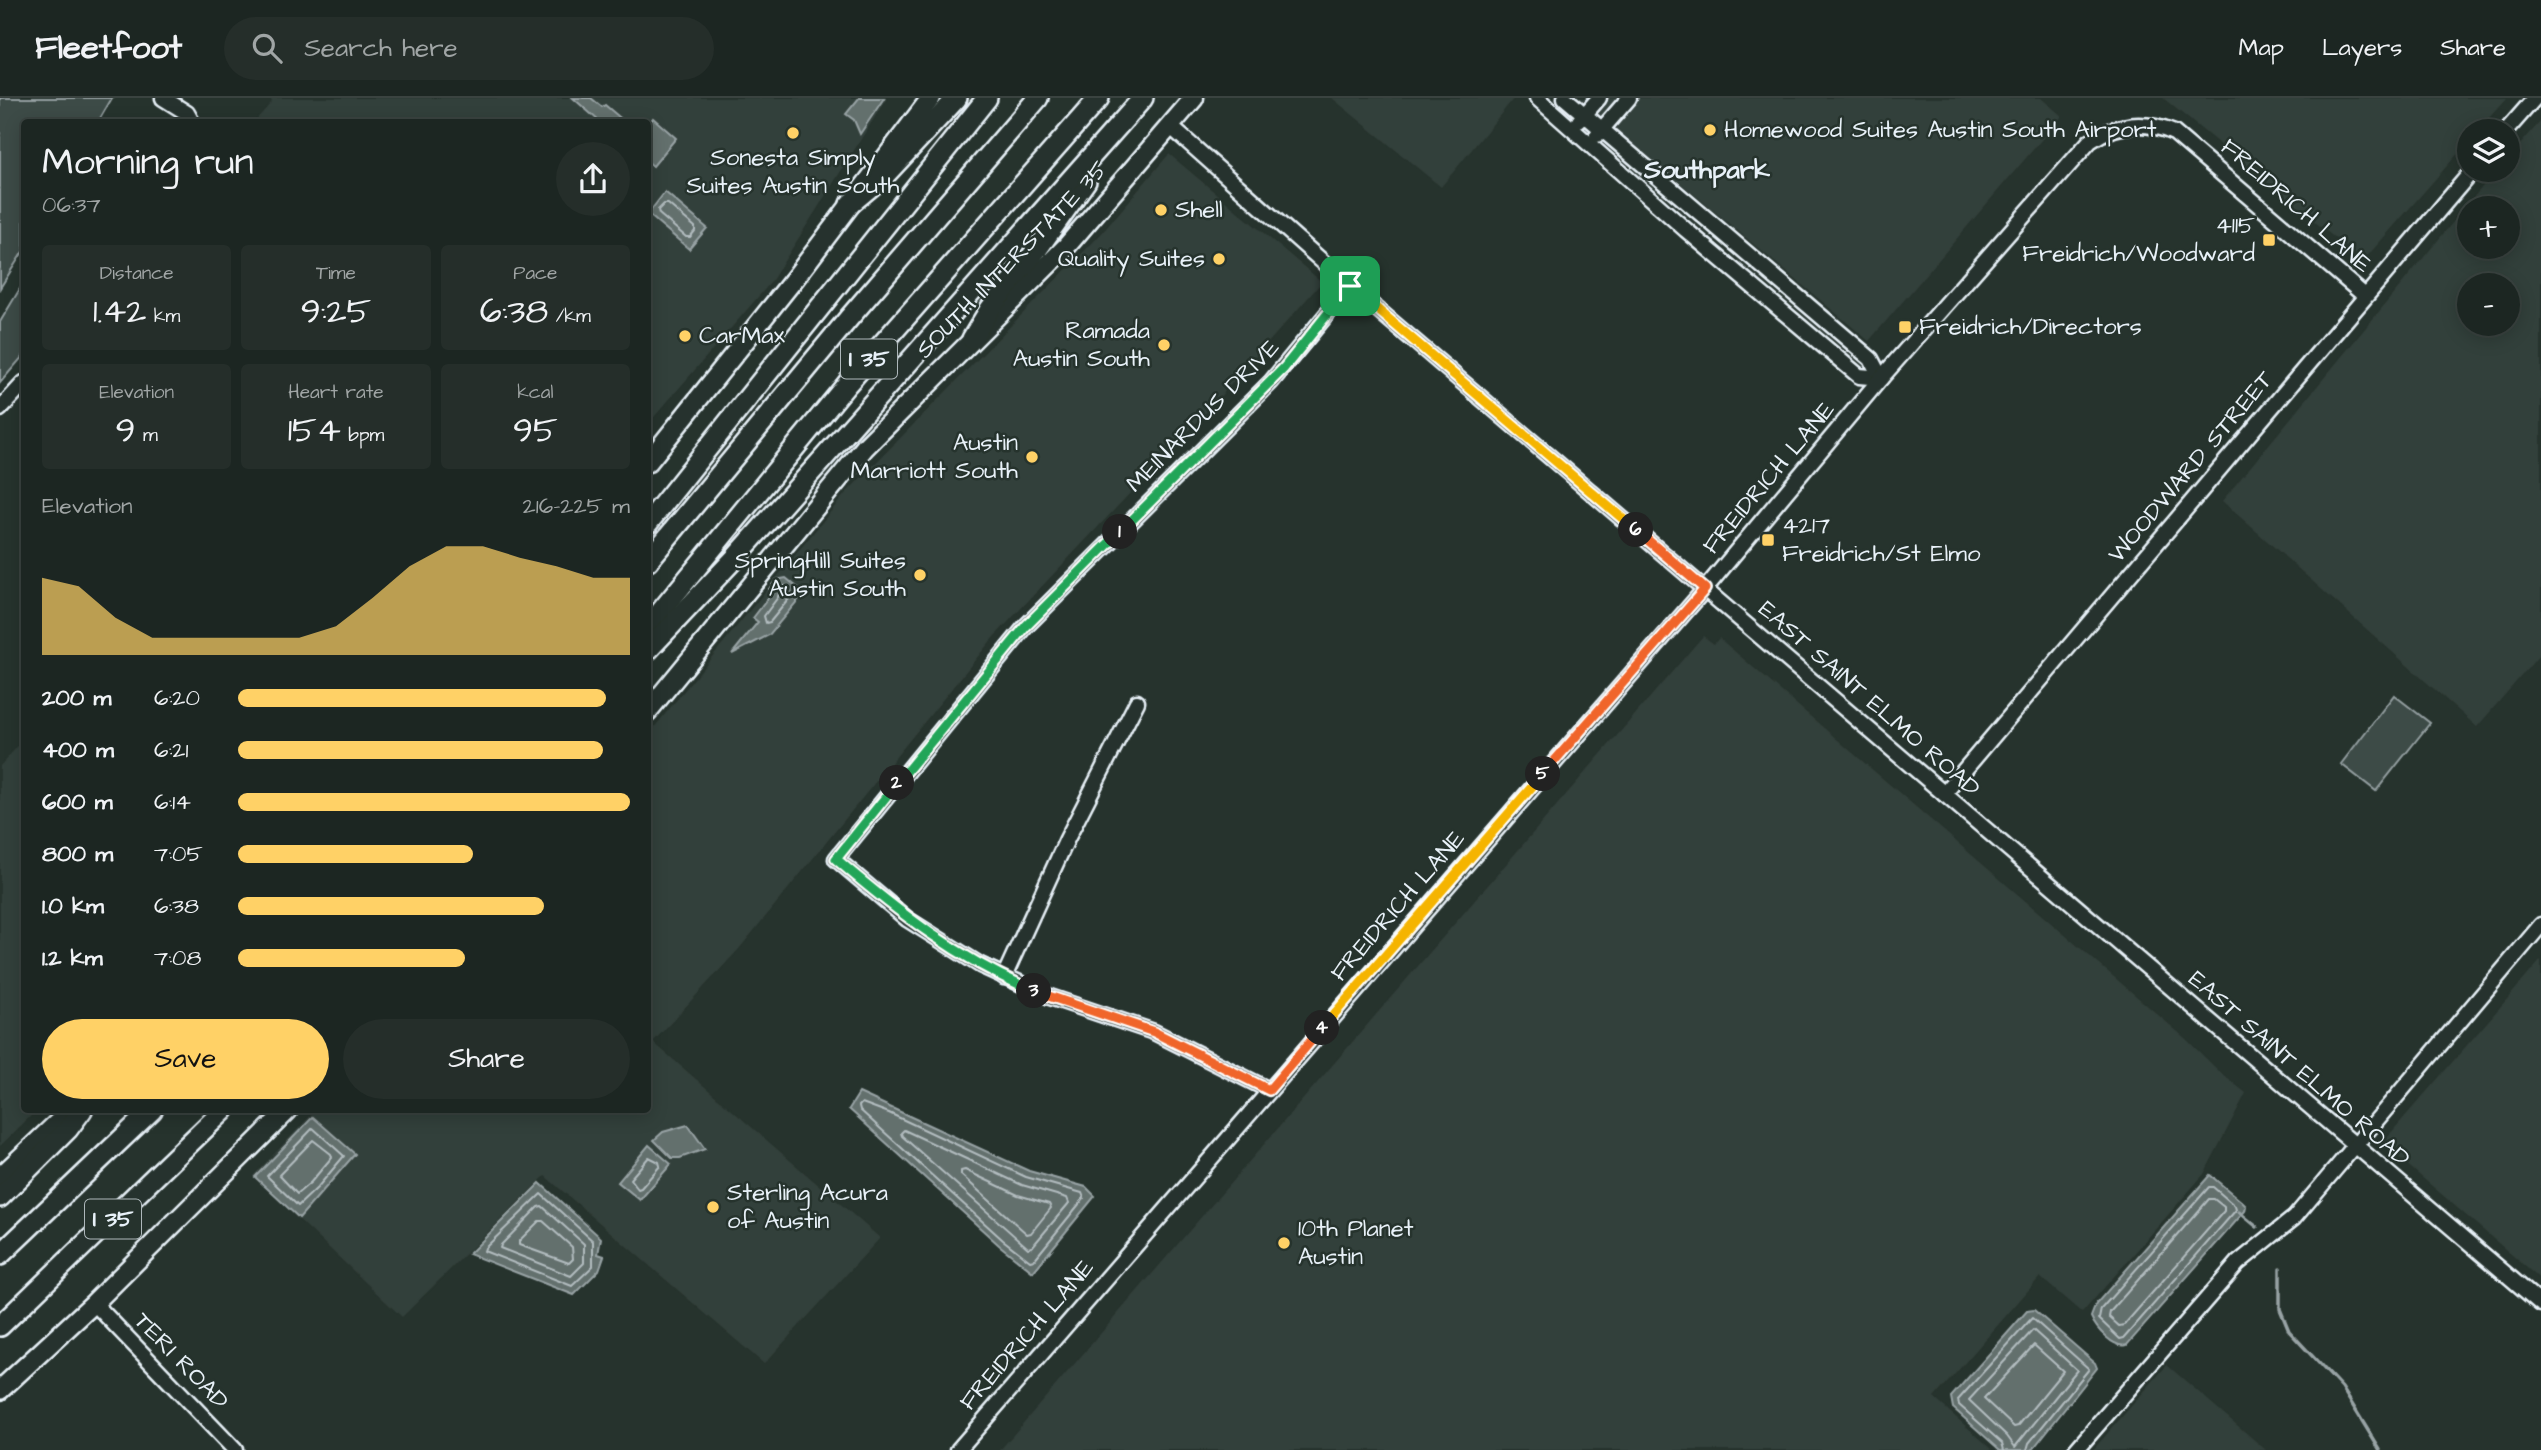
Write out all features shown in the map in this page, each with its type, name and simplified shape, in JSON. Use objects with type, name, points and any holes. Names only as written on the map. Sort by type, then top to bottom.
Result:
[{"type":"highway","points":[[850,204],[886,174],[957,98]]},
{"type":"highway","points":[[651,519],[987,98]]},
{"type":"highway","name":"I 35","points":[[651,557],[849,318],[1038,98]]},
{"type":"highway","name":"I 35","points":[[651,623],[847,384],[1099,98]]},
{"type":"highway","points":[[651,647],[735,558],[1144,98]]},
{"type":"highway","points":[[972,339],[990,309],[1039,247],[1144,98]]},
{"type":"highway","points":[[0,1196],[68,1129],[80,1113]]},
{"type":"highway","name":"I 35","points":[[0,1255],[149,1113]]},
{"type":"highway","name":"I 35","points":[[0,1326],[221,1113]]},
{"type":"main road","points":[[651,458],[795,278],[931,98]]},
{"type":"main road","name":"SOUTH INTERSTATE 35","points":[[651,707],[865,447],[1065,248],[1194,98]]},
{"type":"main road","points":[[0,1177],[68,1113]]},
{"type":"main road","points":[[0,1391],[94,1303],[285,1113]]},
{"type":"street","points":[[163,98],[187,113],[190,119]]},
{"type":"street","points":[[1537,98],[1858,376],[1881,378]]},
{"type":"street","points":[[1564,98],[1871,359],[1881,378]]},
{"type":"street","points":[[1572,129],[1599,98]]},
{"type":"street","points":[[1590,144],[1629,98]]},
{"type":"street","points":[[2517,119],[2535,98]]},
{"type":"street","name":"FREIDRICH LANE","points":[[958,1450],[1705,589],[1881,378],[2083,148],[2098,136],[2122,126],[2149,125],[2181,137],[2365,296]]},
{"type":"street","name":"EAST SAINT ELMO ROAD","points":[[1170,126],[1350,286],[2541,1304]]},
{"type":"street","name":"WOODWARD STREET","points":[[1944,794],[2463,182]]},
{"type":"street","name":"MEINARDUS DRIVE","points":[[1004,977],[960,954],[923,930],[836,859],[1026,626],[1271,382],[1296,355],[1350,286]]},
{"type":"street","points":[[0,410],[21,386]]},
{"type":"street","points":[[1137,702],[1067,839],[1004,977],[1050,997],[1154,1032],[1269,1090]]},
{"type":"street","points":[[2076,1450],[2238,1263],[2294,1218],[2541,925]]},
{"type":"street","name":"TERI ROAD","points":[[94,1303],[235,1450]]},
{"type":"shaded area","points":[[0,98],[112,98],[100,119],[21,119],[21,255],[0,288]]},
{"type":"shaded area","points":[[270,98],[887,98],[771,282],[651,421],[651,119],[257,119],[272,102]]},
{"type":"shaded area","points":[[1332,98],[1514,98],[1441,187]]},
{"type":"shaded area","points":[[1579,98],[2041,98],[2062,116],[1869,341]]},
{"type":"shaded area","points":[[2163,98],[2507,98],[2488,119],[2457,119],[2457,155],[2363,261]]},
{"type":"shaded area","points":[[2541,121],[2541,653],[2477,727],[2222,501],[2457,217],[2457,259],[2520,259],[2520,196],[2475,196],[2486,182],[2520,182],[2520,145]]},
{"type":"shaded area","points":[[1169,154],[1322,282],[1202,417],[993,638],[739,949],[653,1042],[880,1238],[764,1364],[545,1176],[402,1317],[253,1176],[313,1113],[651,1113],[651,731],[845,494],[1101,234]]},
{"type":"shaded area","points":[[21,287],[21,358],[0,383],[0,322]]},
{"type":"shaded area","points":[[1703,636],[1714,644],[1719,638],[2246,1093],[2204,1174],[2082,1313],[2040,1277],[1934,1398],[1993,1450],[1000,1450]]},
{"type":"shaded area","points":[[2394,695],[2430,723],[2376,791],[2341,764]]},
{"type":"shaded area","points":[[21,742],[21,1113],[34,1113],[0,1146],[0,766]]},
{"type":"shaded area","points":[[2541,960],[2541,1280],[2382,1143]]},
{"type":"shaded area","points":[[2167,1365],[2266,1450],[2093,1450]]},
{"type":"water","points":[[573,98],[591,98],[602,107],[605,105],[621,119],[597,119]]},
{"type":"water","points":[[859,98],[884,98],[860,134],[854,120],[846,114]]},
{"type":"water","points":[[653,118],[676,138],[653,166],[651,164]]},
{"type":"water","points":[[665,192],[707,228],[689,249],[651,217],[651,210]]},
{"type":"water","points":[[786,578],[804,593],[769,635],[732,654],[758,622],[753,618],[772,593],[769,589],[776,580]]},
{"type":"water","points":[[859,1093],[1029,1171],[1086,1187],[1095,1196],[1033,1272],[999,1245],[849,1109]]},
{"type":"water","points":[[313,1117],[355,1154],[299,1218],[255,1177]]},
{"type":"water","points":[[688,1125],[705,1149],[680,1158],[672,1158],[654,1140],[663,1132]]},
{"type":"water","points":[[649,1145],[671,1164],[640,1200],[618,1182]]},
{"type":"water","points":[[2210,1175],[2246,1206],[2245,1211],[2127,1345],[2111,1341],[2091,1317],[2096,1304]]},
{"type":"water","points":[[540,1183],[601,1238],[598,1254],[604,1256],[599,1270],[574,1295],[469,1254]]},
{"type":"water","points":[[2034,1310],[2095,1363],[2097,1368],[2032,1450],[2000,1450],[1953,1408],[1951,1397],[2027,1311]]},
{"type":"waterway","points":[[2239,1212],[2257,1227]]},
{"type":"waterway","points":[[2280,1268],[2280,1309],[2289,1331],[2342,1388],[2380,1450]]},
{"type":"place","name":"Homewood Suites Austin South Airport","points":[[1710,130]]},
{"type":"place","name":"Sonesta Simply Suites Austin South","points":[[793,133]]},
{"type":"place","name":"Shell","points":[[1161,210]]},
{"type":"place","name":"4115 Freidrich/Woodward","points":[[2269,240]]},
{"type":"place","name":"Quality Suites","points":[[1219,259]]},
{"type":"place","name":"Freidrich/Directors","points":[[1905,327]]},
{"type":"place","name":"CarMax","points":[[685,336]]},
{"type":"place","name":"Ramada Austin South","points":[[1164,345]]},
{"type":"place","name":"Austin Marriott South","points":[[1032,457]]},
{"type":"place","name":"4217 Freidrich/St Elmo","points":[[1768,540]]},
{"type":"place","name":"SpringHill Suites Austin South","points":[[920,575]]},
{"type":"place","name":"Sterling Acura of Austin","points":[[713,1207]]},
{"type":"place","name":"10th Planet Austin","points":[[1284,1243]]},
{"type":"district","name":"Southpark","points":[[1707,170]]},
{"type":"route","points":[[1350,286],[1705,589],[1269,1090],[1154,1032],[1050,997],[980,965],[907,919],[836,859],[1026,626],[1271,382],[1296,355],[1350,286]]}]
